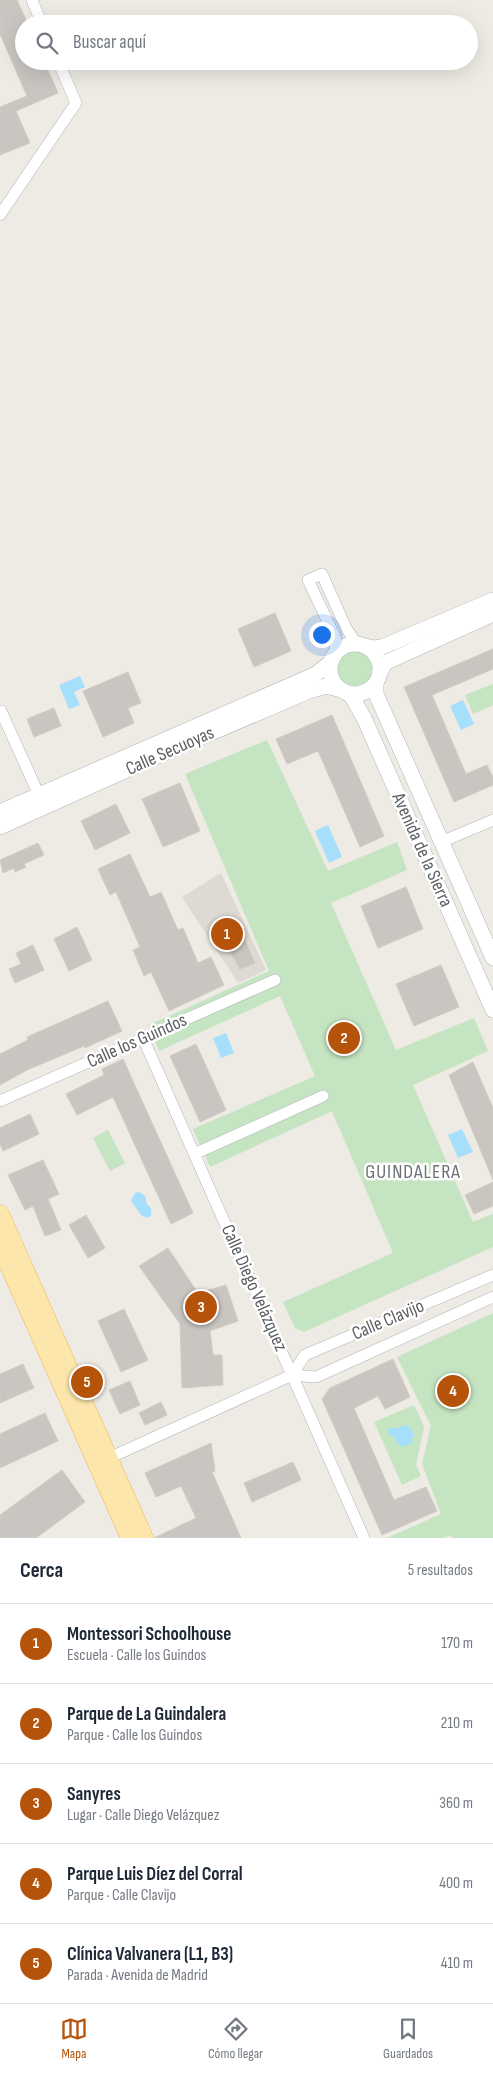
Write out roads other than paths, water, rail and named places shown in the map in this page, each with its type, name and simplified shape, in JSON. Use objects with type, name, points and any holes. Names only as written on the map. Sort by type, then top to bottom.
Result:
[{"type":"main road","points":[[493,600],[382,647],[374,648],[349,644],[333,658],[331,678],[345,692],[363,693],[378,678],[385,663],[493,614]]},
{"type":"main road","points":[[361,645],[377,657],[378,678]]},
{"type":"main road","name":"Calle Secuoyas","points":[[0,812],[316,674],[333,658]]},
{"type":"main road","name":"Avenida de la Sierra","points":[[378,678],[376,694],[493,958]]},
{"type":"main road","name":"Calle Secuoyas","points":[[0,827],[153,758],[309,691],[326,686],[345,692]]},
{"type":"main road","name":"Avenida de la Sierra","points":[[345,692],[352,697],[364,718],[493,1010]]},
{"type":"main road","points":[[0,1214],[144,1538]]},
{"type":"main road","points":[[0,1245],[130,1538]]},
{"type":"street","points":[[32,0],[38,15]]},
{"type":"street","points":[[0,215],[76,103],[62,70]]},
{"type":"street","points":[[333,658],[336,639],[308,580],[322,574],[348,633],[361,645]]},
{"type":"street","points":[[1,711],[39,796]]},
{"type":"street","points":[[441,842],[493,820]]},
{"type":"street","name":"Calle los Guindos","points":[[0,1101],[274,980]]},
{"type":"street","name":"Calle Diego Velázquez","points":[[143,1038],[364,1538]]},
{"type":"street","points":[[194,1154],[323,1096]]},
{"type":"street","name":"Calle Clavijo","points":[[292,1375],[305,1355],[493,1275]]},
{"type":"street","name":"Calle Clavijo","points":[[109,1458],[292,1375],[316,1377],[493,1297]]},
{"type":"water","points":[[80,676],[85,687],[74,692],[80,705],[69,709],[59,685]]},
{"type":"water","points":[[463,700],[474,724],[461,730],[450,706]]},
{"type":"water","points":[[328,825],[342,857],[329,863],[315,831]]},
{"type":"water","points":[[226,1033],[234,1053],[221,1058],[213,1038]]},
{"type":"water","points":[[462,1129],[473,1152],[458,1158],[448,1135]]},
{"type":"water","points":[[140,1192],[146,1197],[146,1203],[151,1208],[151,1215],[148,1218],[141,1215],[131,1201],[135,1193]]},
{"type":"water","points":[[406,1425],[409,1426],[415,1436],[411,1438],[413,1443],[400,1447],[393,1436],[388,1433],[388,1430]]},
{"type":"place","name":"Montessori Schoolhouse","points":[[227,934]]},
{"type":"place","name":"Parque de La Guindalera","points":[[344,1038]]},
{"type":"place","name":"Sanyres","points":[[201,1307]]},
{"type":"place","name":"Clínica Valvanera (L1, B3)","points":[[87,1382]]},
{"type":"place","name":"Parque Luis Díez del Corral","points":[[453,1391]]},
{"type":"district","name":"GUINDALERA","points":[[413,1172]]}]
